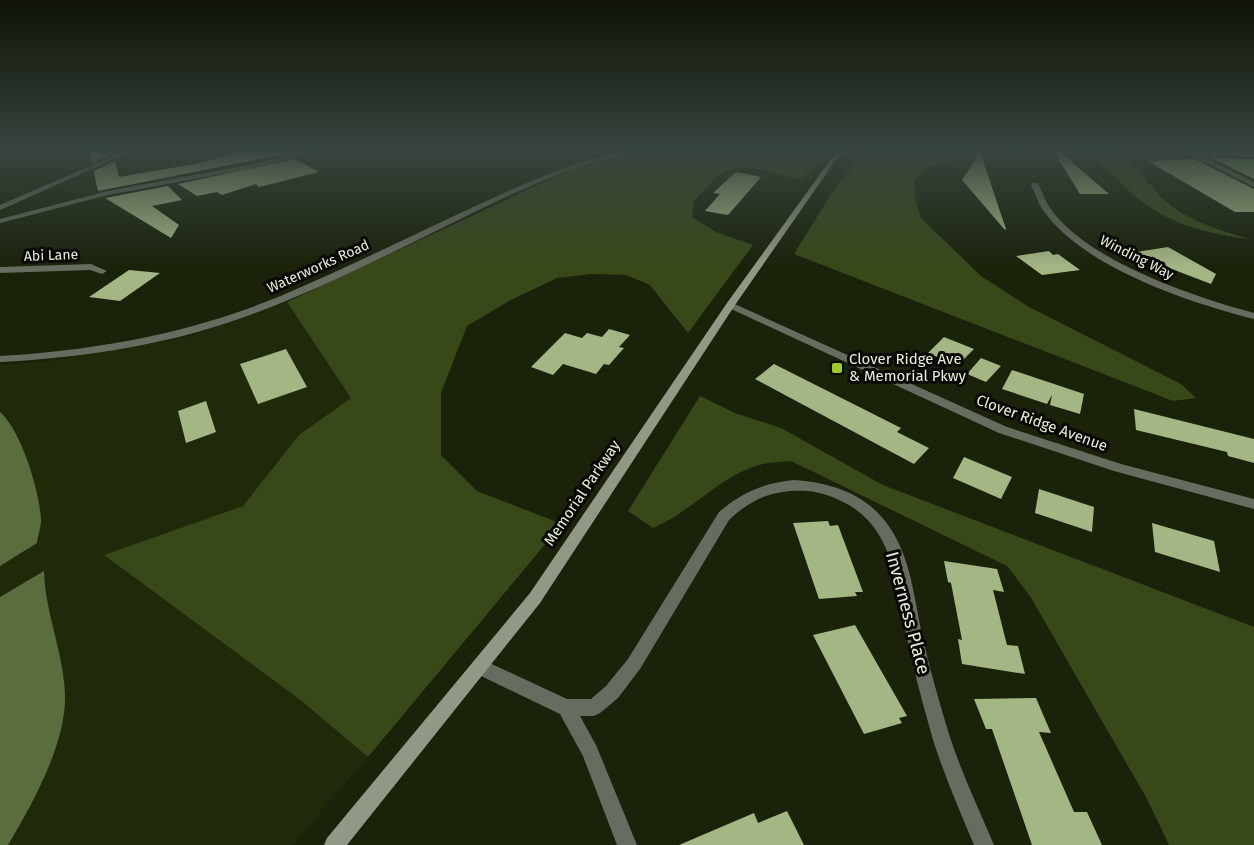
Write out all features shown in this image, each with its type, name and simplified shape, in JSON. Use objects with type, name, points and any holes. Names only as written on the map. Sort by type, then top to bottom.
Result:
[{"type":"main road","name":"Memorial Parkway","points":[[334,845],[535,598],[730,305],[812,189]]},
{"type":"street","points":[[0,208],[42,189]]},
{"type":"street","points":[[0,221],[127,189]]},
{"type":"street","name":"Waterworks Road","points":[[0,359],[89,350],[193,330],[341,272],[517,189]]},
{"type":"street","name":"Winding Way","points":[[1036,189],[1039,199],[1048,211],[1106,259],[1170,290],[1254,316]]},
{"type":"street","name":"Abi Lane","points":[[0,270],[91,267],[102,271]]},
{"type":"street","name":"Clover Ridge Avenue","points":[[730,305],[1003,430],[1119,468],[1254,504]]},
{"type":"street","name":"Inverness Place","points":[[566,708],[594,707],[612,692],[634,664],[705,545],[730,511],[761,491],[790,484],[824,488],[859,504],[883,529],[900,565],[911,624],[949,760],[984,845]]},
{"type":"street","points":[[481,667],[566,708],[590,751],[627,845]]},
{"type":"shaded area","points":[[529,189],[705,189],[694,201],[692,217],[716,232],[753,245],[688,333],[650,285],[626,275],[592,274],[557,278],[511,300],[467,326],[441,393],[441,455],[477,491],[562,524],[368,757],[303,702],[104,555],[243,506],[299,435],[351,398],[287,302]]},
{"type":"shaded area","points":[[834,189],[914,189],[921,218],[981,276],[1029,307],[1181,384],[1196,398],[1173,401],[794,254]]},
{"type":"shaded area","points":[[1128,189],[1155,189],[1171,206],[1192,218],[1249,239],[1209,232],[1183,224],[1159,213]]},
{"type":"shaded area","points":[[287,302],[352,398],[299,435],[243,506],[105,556],[303,702],[368,757],[293,845],[0,845],[0,365],[43,362],[186,337]]},
{"type":"shaded area","points":[[700,396],[735,413],[781,428],[883,485],[1254,627],[1254,845],[1169,845],[1147,799],[1030,596],[1007,566],[791,461],[766,463],[748,469],[720,484],[681,513],[653,528],[628,511]]},
{"type":"shaded area","points":[[0,412],[15,433],[28,462],[40,508],[41,525],[37,543],[0,566]]},
{"type":"shaded area","points":[[44,571],[47,601],[64,677],[64,712],[54,752],[38,791],[8,845],[0,845],[0,597]]},
{"type":"building","points":[[150,189],[171,189],[182,200],[152,206],[179,225],[171,238],[105,198]]},
{"type":"building","points":[[187,189],[239,189],[222,195],[217,192],[197,196]]},
{"type":"building","points":[[717,189],[750,189],[728,215],[705,211],[720,194],[713,193]]},
{"type":"building","points":[[970,189],[993,189],[1005,230]]},
{"type":"building","points":[[1077,189],[1104,189],[1109,194],[1080,194]]},
{"type":"building","points":[[1197,189],[1254,189],[1254,212],[1235,212]]},
{"type":"building","points":[[1168,247],[1216,274],[1211,284],[1130,253]]},
{"type":"building","points":[[1049,251],[1053,255],[1058,254],[1080,270],[1042,275],[1016,256]]},
{"type":"building","points":[[129,270],[160,273],[120,301],[89,297]]},
{"type":"building","points":[[609,329],[630,335],[619,347],[624,348],[609,365],[604,364],[596,374],[563,364],[553,375],[531,367],[565,333],[582,338],[587,333],[602,337]]},
{"type":"building","points":[[944,337],[974,349],[957,366],[928,353]]},
{"type":"building","points":[[286,349],[307,387],[258,404],[240,364]]},
{"type":"building","points":[[981,358],[1001,366],[986,382],[967,374]]},
{"type":"building","points":[[774,364],[901,428],[897,432],[929,448],[914,464],[755,379]]},
{"type":"building","points":[[1012,370],[1084,394],[1080,414],[1050,405],[1052,395],[1047,404],[1002,389]]},
{"type":"building","points":[[206,401],[216,432],[186,443],[178,411]]},
{"type":"building","points":[[1134,409],[1254,439],[1254,463],[1228,456],[1227,452],[1136,430]]},
{"type":"building","points":[[964,457],[1012,477],[1001,499],[953,478]]},
{"type":"building","points":[[1039,489],[1094,507],[1092,532],[1035,513]]},
{"type":"building","points":[[828,521],[830,526],[838,525],[863,592],[855,592],[857,596],[819,599],[793,523]]},
{"type":"building","points":[[1152,523],[1214,541],[1220,572],[1155,552]]},
{"type":"building","points":[[944,561],[997,569],[1004,592],[993,590],[1007,645],[1018,646],[1025,674],[962,664],[958,639],[962,640],[951,583],[948,582]]},
{"type":"building","points":[[855,625],[907,716],[899,718],[902,723],[864,734],[813,635]]},
{"type":"building","points":[[1036,698],[1051,733],[1039,732],[1074,812],[1087,812],[1102,845],[1032,845],[992,729],[986,729],[974,699]]},
{"type":"building","points":[[787,811],[804,845],[679,845],[754,813],[758,823]]},
{"type":"place","name":"Clover Ridge Ave & Memorial Pkwy","points":[[837,368]]}]
